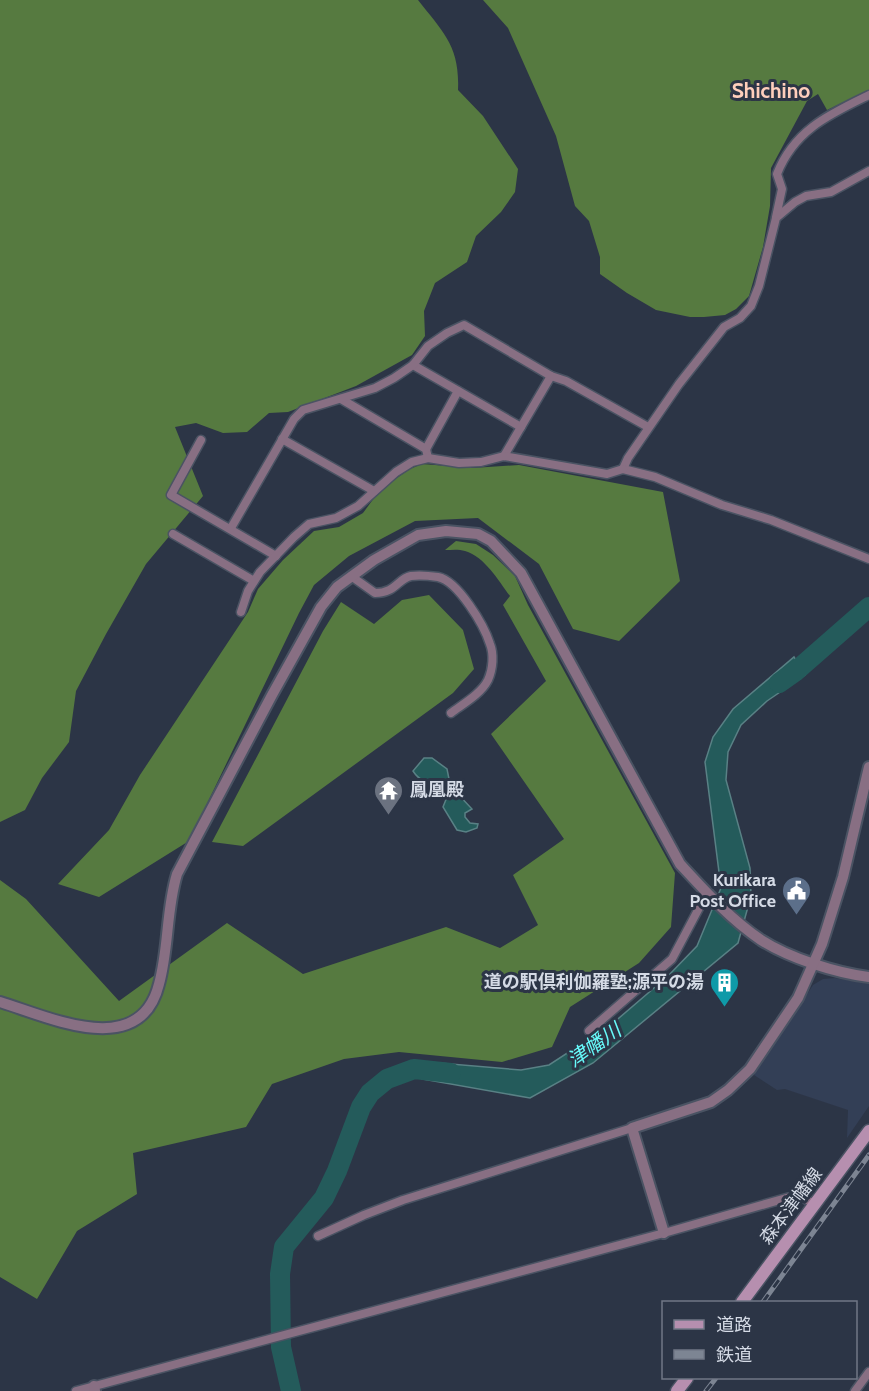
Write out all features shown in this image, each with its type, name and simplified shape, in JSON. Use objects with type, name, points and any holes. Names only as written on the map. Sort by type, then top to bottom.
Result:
[{"type":"main road","name":"森本津幡線","points":[[743,1301],[869,1131]]},
{"type":"street","points":[[623,469],[648,427],[679,384],[724,327],[740,318],[751,306],[759,286],[782,189],[777,174],[793,146],[805,131],[826,116],[869,95]]},
{"type":"street","points":[[776,218],[806,196],[831,192],[869,171]]},
{"type":"street","points":[[231,528],[294,419],[303,410],[375,388],[412,365],[428,346],[464,325],[551,376],[566,381],[648,427]]},
{"type":"street","points":[[412,365],[521,427]]},
{"type":"street","points":[[504,456],[551,376]]},
{"type":"street","points":[[241,612],[254,581],[309,524],[336,518],[358,506],[396,472],[427,453],[458,391]]},
{"type":"street","points":[[341,399],[427,453],[459,463],[481,462],[504,456],[607,474],[623,469],[655,477],[722,505],[771,520],[869,559]]},
{"type":"street","points":[[282,439],[374,491]]},
{"type":"street","points":[[201,440],[171,495],[276,556]]},
{"type":"street","points":[[0,1002],[85,1029],[106,1030],[124,1025],[140,1016],[153,1003],[160,983],[171,894],[177,874],[321,607],[337,586],[418,535],[446,531],[478,534],[491,540],[521,573],[681,864],[707,893],[761,940],[814,964],[856,976],[869,977]]},
{"type":"street","points":[[174,534],[254,581]]},
{"type":"street","points":[[351,576],[375,593],[391,591],[409,576],[437,577],[448,580],[456,586],[487,636],[493,660],[489,678],[482,688],[451,713]]},
{"type":"street","points":[[318,1236],[403,1200],[711,1102],[728,1090],[750,1068],[792,1007],[814,964],[843,877],[869,768]]},
{"type":"street","points":[[589,1031],[672,959],[707,893]]},
{"type":"street","points":[[632,1128],[664,1233]]},
{"type":"street","points":[[76,1391],[95,1388],[295,1331],[664,1233],[797,1195],[814,1204]]},
{"type":"street","points":[[855,1391],[869,1372]]},
{"type":"shaded area","points":[[835,978],[869,984],[869,1106],[847,1138],[848,1110],[785,1089],[777,1090],[754,1075],[813,985],[823,979]]},
{"type":"green space","points":[[0,0],[418,0],[442,31],[453,51],[458,75],[458,90],[483,116],[518,169],[515,192],[501,212],[476,236],[467,262],[435,283],[424,311],[425,336],[412,355],[356,386],[288,412],[269,413],[247,432],[223,433],[196,423],[175,427],[203,496],[146,564],[106,634],[76,691],[69,742],[42,778],[25,810],[0,822]]},
{"type":"green space","points":[[483,0],[869,0],[869,90],[827,110],[818,94],[807,101],[771,168],[770,206],[763,247],[749,296],[736,309],[725,315],[704,317],[690,317],[656,310],[600,274],[600,257],[589,221],[575,206],[556,136],[508,28]]},
{"type":"green space","points":[[422,464],[473,468],[519,465],[663,492],[680,581],[619,641],[573,629],[539,564],[478,518],[415,521],[349,556],[314,585],[189,841],[99,897],[58,884],[109,830],[140,775],[248,612],[258,589],[283,560],[314,531],[339,527],[363,513],[377,494],[391,482]]},
{"type":"green space","points":[[456,541],[476,544],[493,555],[515,576],[528,605],[675,873],[671,927],[639,963],[570,1007],[552,1047],[502,1062],[399,1052],[344,1059],[272,1084],[246,1127],[133,1153],[137,1194],[77,1231],[37,1299],[0,1277],[0,880],[26,899],[119,1001],[227,923],[303,974],[446,927],[500,948],[538,925],[513,875],[564,839],[491,734],[546,681],[503,605],[510,596],[479,558],[463,550],[445,550]]},
{"type":"green space","points":[[429,595],[463,630],[474,669],[453,693],[243,846],[212,842],[323,631],[341,602],[374,624],[402,600]]},
{"type":"water","points":[[794,657],[805,675],[767,701],[741,725],[728,752],[726,780],[750,868],[751,896],[738,943],[593,1063],[530,1098],[422,1079],[427,1062],[521,1070],[549,1065],[612,1024],[668,976],[697,946],[721,888],[705,762],[713,737],[733,709]]},
{"type":"water","points":[[424,758],[432,758],[447,769],[456,792],[472,809],[465,813],[465,817],[470,823],[478,824],[477,828],[466,832],[457,830],[443,807],[447,797],[445,785],[438,781],[421,779],[413,771]]},
{"type":"waterway","name":"津幡川","points":[[779,683],[869,607]]},
{"type":"waterway","name":"津幡川","points":[[291,1391],[281,1347],[280,1274],[284,1247],[324,1198],[337,1171],[361,1107],[370,1093],[387,1079],[414,1069],[451,1073]]},
{"type":"railway","points":[[764,1301],[869,1155]]},
{"type":"railway","points":[[706,1391],[715,1379]]},
{"type":"place","name":"鳳凰殿","points":[[389,816]]},
{"type":"place","name":"Kurikara Post Office","points":[[797,916]]},
{"type":"place","name":"道の駅倶利伽羅塾;源平の湯","points":[[725,1008]]},
{"type":"district","name":"Shichino","points":[[771,91]]}]
